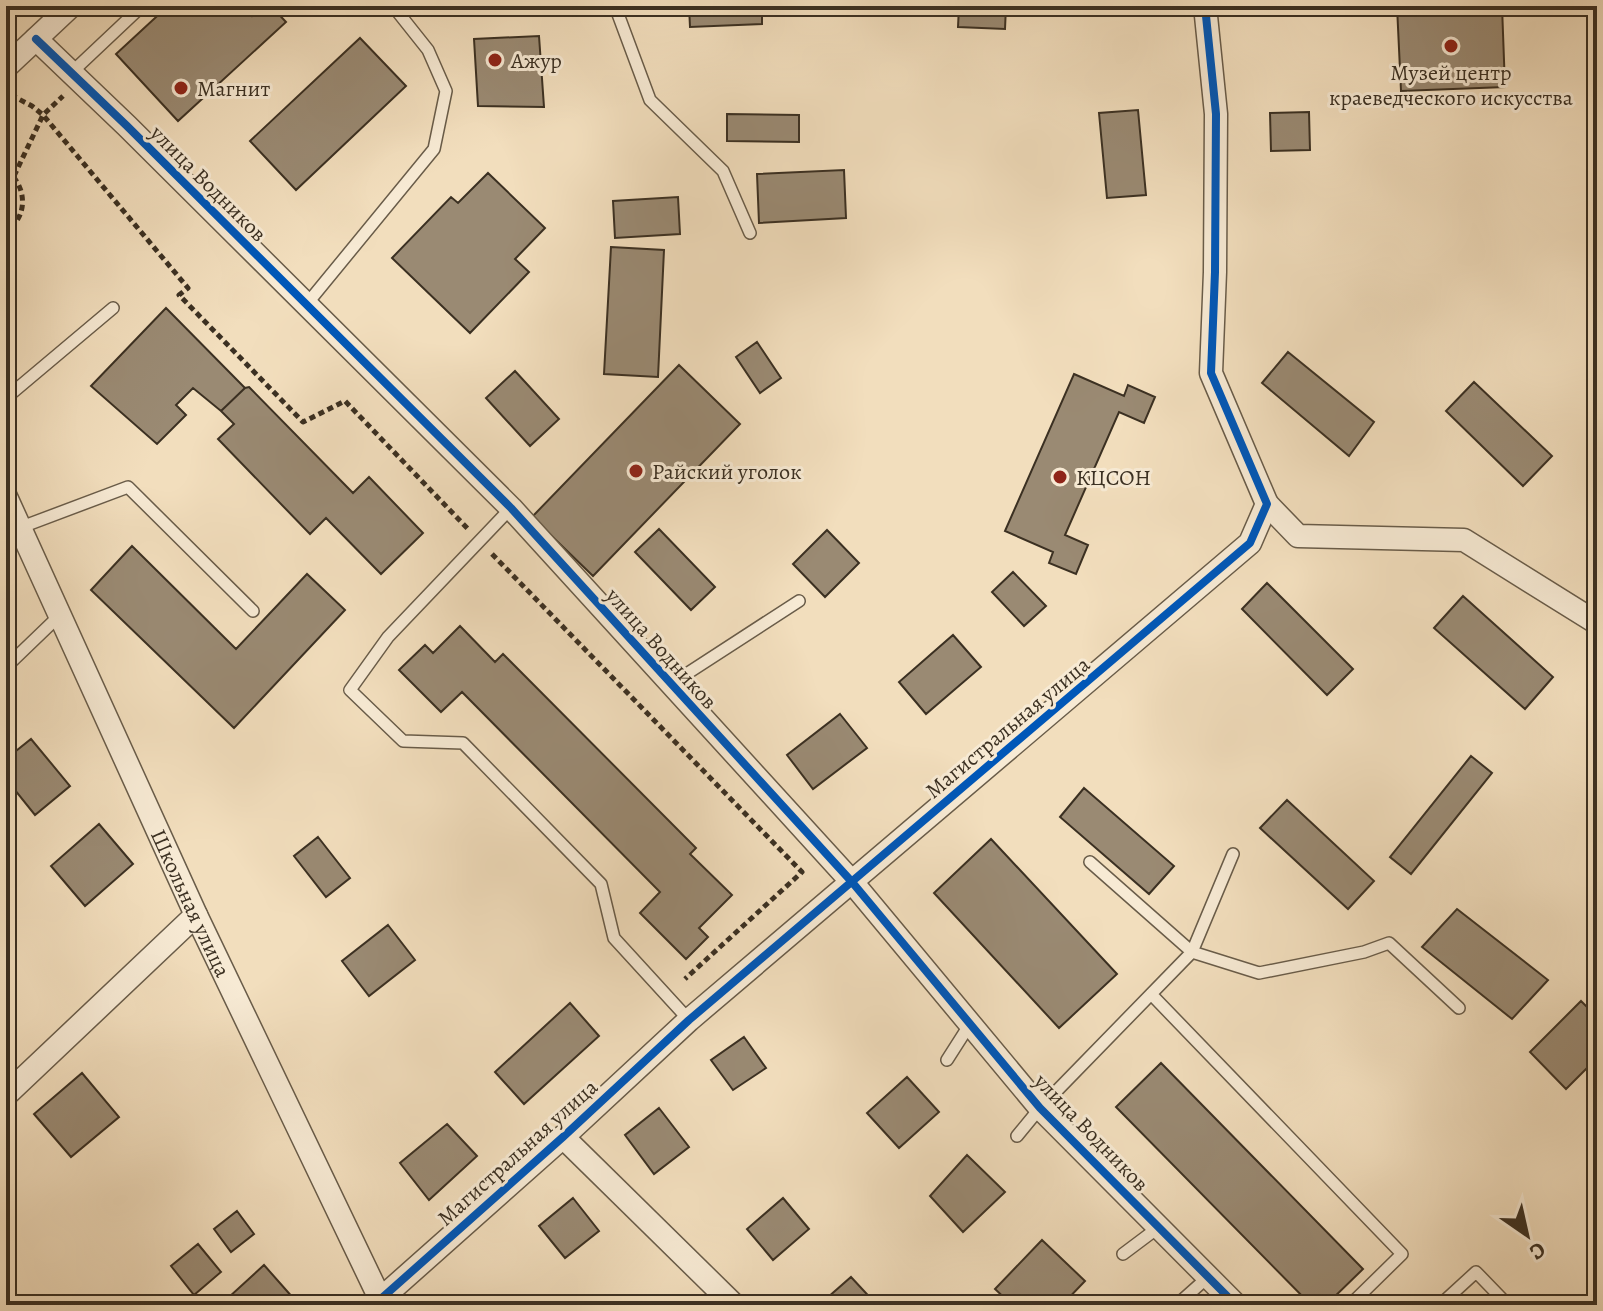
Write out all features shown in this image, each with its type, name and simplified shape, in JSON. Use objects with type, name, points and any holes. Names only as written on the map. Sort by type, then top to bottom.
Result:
[{"type":"street","points":[[6,67],[71,6]]},
{"type":"street","points":[[1205,6],[1216,114],[1211,373],[1267,504],[1298,536],[1464,540],[1597,623]]},
{"type":"street","name":"улица Водников","points":[[36,39],[511,508],[852,882],[1040,1108],[1236,1305]]},
{"type":"street","name":"Школьная улица","points":[[6,497],[196,915],[379,1303]]},
{"type":"street","name":"Магистральная улица","points":[[379,1303],[689,1020],[1250,543],[1267,504]]},
{"type":"street","points":[[6,1095],[196,915]]},
{"type":"street","points":[[563,1137],[734,1305]]},
{"type":"lane","points":[[71,73],[142,6]]},
{"type":"lane","points":[[306,305],[434,149],[446,91],[428,50],[393,6]]},
{"type":"lane","points":[[615,6],[650,100],[723,171],[750,233]]},
{"type":"lane","points":[[6,398],[113,308]]},
{"type":"lane","points":[[19,528],[128,487],[253,611]]},
{"type":"lane","points":[[511,508],[388,637],[350,690],[403,741],[463,743],[601,884],[614,938],[689,1020]]},
{"type":"lane","points":[[671,684],[799,601]]},
{"type":"lane","points":[[6,667],[59,616]]},
{"type":"lane","points":[[1017,1136],[1040,1108],[1192,952],[1233,854]]},
{"type":"lane","points":[[1090,862],[1192,952],[1259,973],[1364,952],[1389,943],[1459,1008]]},
{"type":"lane","points":[[1151,994],[1402,1254],[1350,1305]]},
{"type":"lane","points":[[947,1060],[970,1024]]},
{"type":"lane","points":[[1123,1254],[1159,1227]]},
{"type":"lane","points":[[1440,1305],[1476,1272],[1508,1305]]},
{"type":"lane","points":[[1180,1302],[1208,1277]]},
{"type":"path","points":[[11,95],[43,115],[188,288],[179,295],[303,422],[345,401],[802,872],[685,979]]},
{"type":"path","points":[[14,176],[43,115]]},
{"type":"path","points":[[6,170],[21,188],[24,203],[20,216],[6,231]]},
{"type":"building","name":"Магнит","points":[[168,6],[243,6],[252,16],[262,6],[271,6],[286,22],[178,121],[116,54]]},
{"type":"building","points":[[689,6],[762,6],[762,24],[690,27]]},
{"type":"building","points":[[959,6],[1006,6],[1005,29],[958,27]]},
{"type":"building","points":[[1088,6],[1130,6],[1131,10],[1088,11]]},
{"type":"building","name":"Музей центр краеведческого искусства","points":[[1397,6],[1502,6],[1505,87],[1401,91]]},
{"type":"building","points":[[539,36],[544,107],[478,106],[474,39]]},
{"type":"building","points":[[360,38],[406,86],[296,190],[250,141]]},
{"type":"building","points":[[1138,110],[1146,195],[1107,198],[1099,113]]},
{"type":"building","points":[[1309,112],[1310,150],[1271,151],[1270,113]]},
{"type":"building","points":[[727,114],[799,115],[799,142],[727,141]]},
{"type":"building","points":[[844,170],[846,218],[759,223],[757,174]]},
{"type":"building","points":[[488,173],[545,228],[515,259],[529,272],[470,333],[392,258],[451,197],[458,203]]},
{"type":"building","points":[[678,197],[680,234],[615,238],[613,201]]},
{"type":"building","points":[[611,247],[664,250],[658,377],[604,374]]},
{"type":"building","points":[[166,308],[245,388],[221,411],[193,388],[176,405],[186,415],[157,444],[91,386]]},
{"type":"building","points":[[757,342],[781,378],[760,393],[736,357]]},
{"type":"building","points":[[1288,352],[1374,422],[1349,456],[1262,383]]},
{"type":"building","name":"Райский уголок","points":[[679,365],[740,424],[593,576],[532,517]]},
{"type":"building","points":[[515,371],[559,419],[530,446],[486,398]]},
{"type":"building","name":"КЦСОН","points":[[1074,374],[1124,396],[1128,385],[1155,397],[1144,423],[1119,412],[1065,535],[1088,545],[1076,574],[1049,563],[1053,552],[1005,531]]},
{"type":"building","points":[[1474,382],[1552,456],[1523,486],[1446,411]]},
{"type":"building","points":[[249,387],[353,493],[369,477],[423,533],[381,574],[326,518],[310,534],[218,439],[234,424],[221,411]]},
{"type":"building","points":[[659,529],[715,587],[691,610],[635,552]]},
{"type":"building","points":[[827,530],[859,563],[825,597],[793,564]]},
{"type":"building","points":[[132,546],[236,649],[307,574],[345,610],[234,728],[91,590]]},
{"type":"building","points":[[1013,572],[1046,606],[1024,626],[992,592]]},
{"type":"building","points":[[1267,583],[1353,669],[1327,695],[1242,609]]},
{"type":"building","points":[[1463,596],[1553,677],[1525,709],[1434,628]]},
{"type":"building","points":[[460,626],[495,662],[503,654],[696,848],[690,854],[732,895],[699,928],[708,937],[686,959],[640,913],[660,892],[462,692],[441,712],[399,670],[425,645],[433,653]]},
{"type":"building","points":[[953,635],[981,667],[926,714],[899,682]]},
{"type":"building","points":[[840,714],[867,748],[813,789],[787,755]]},
{"type":"building","points":[[31,739],[70,786],[35,815],[6,779],[6,759]]},
{"type":"building","points":[[1471,756],[1492,773],[1411,874],[1390,857]]},
{"type":"building","points":[[1084,788],[1174,866],[1149,894],[1060,817]]},
{"type":"building","points":[[1287,800],[1374,881],[1348,909],[1260,828]]},
{"type":"building","points":[[99,824],[133,864],[85,906],[51,866]]},
{"type":"building","points":[[318,837],[350,878],[326,897],[294,856]]},
{"type":"building","points":[[991,839],[1117,974],[1059,1028],[934,893]]},
{"type":"building","points":[[1457,909],[1548,980],[1512,1019],[1422,947]]},
{"type":"building","points":[[388,925],[415,960],[369,996],[342,961]]},
{"type":"building","points":[[1581,1001],[1597,1017],[1597,1058],[1566,1089],[1530,1052]]},
{"type":"building","points":[[570,1003],[599,1036],[524,1104],[495,1072]]},
{"type":"building","points":[[744,1037],[766,1068],[733,1090],[711,1060]]},
{"type":"building","points":[[1161,1063],[1363,1269],[1326,1305],[1311,1305],[1116,1107]]},
{"type":"building","points":[[82,1073],[119,1117],[71,1157],[34,1114]]},
{"type":"building","points":[[907,1077],[939,1112],[899,1148],[867,1113]]},
{"type":"building","points":[[659,1108],[689,1147],[654,1174],[625,1135]]},
{"type":"building","points":[[447,1124],[477,1156],[429,1200],[400,1163]]},
{"type":"building","points":[[967,1155],[1005,1192],[963,1232],[930,1196]]},
{"type":"building","points":[[573,1198],[599,1231],[565,1258],[539,1226]]},
{"type":"building","points":[[783,1198],[809,1229],[773,1260],[747,1229]]},
{"type":"building","points":[[237,1211],[254,1234],[231,1252],[214,1229]]},
{"type":"building","points":[[1042,1240],[1085,1281],[1062,1305],[1012,1305],[995,1289]]},
{"type":"building","points":[[198,1244],[221,1272],[194,1295],[171,1266]]},
{"type":"building","points":[[264,1265],[294,1299],[287,1305],[236,1305],[229,1297]]},
{"type":"building","points":[[851,1277],[877,1305],[819,1305]]},
{"type":"building","points":[[1597,1286],[1597,1305],[1584,1305],[1580,1301]]},
{"type":"cycle path","points":[[374,1305],[689,1020],[1250,543],[1267,504],[1211,373],[1216,114],[1205,6]]},
{"type":"cycle path","points":[[36,39],[511,508],[852,882],[1040,1108],[1236,1305]]},
{"type":"place","name":"Музей центр краеведческого искусства","points":[[1451,46]]},
{"type":"place","name":"Ажур","points":[[495,60]]},
{"type":"place","name":"Магнит","points":[[181,88]]},
{"type":"place","name":"Райский уголок","points":[[636,471]]},
{"type":"place","name":"КЦСОН","points":[[1060,477]]}]
